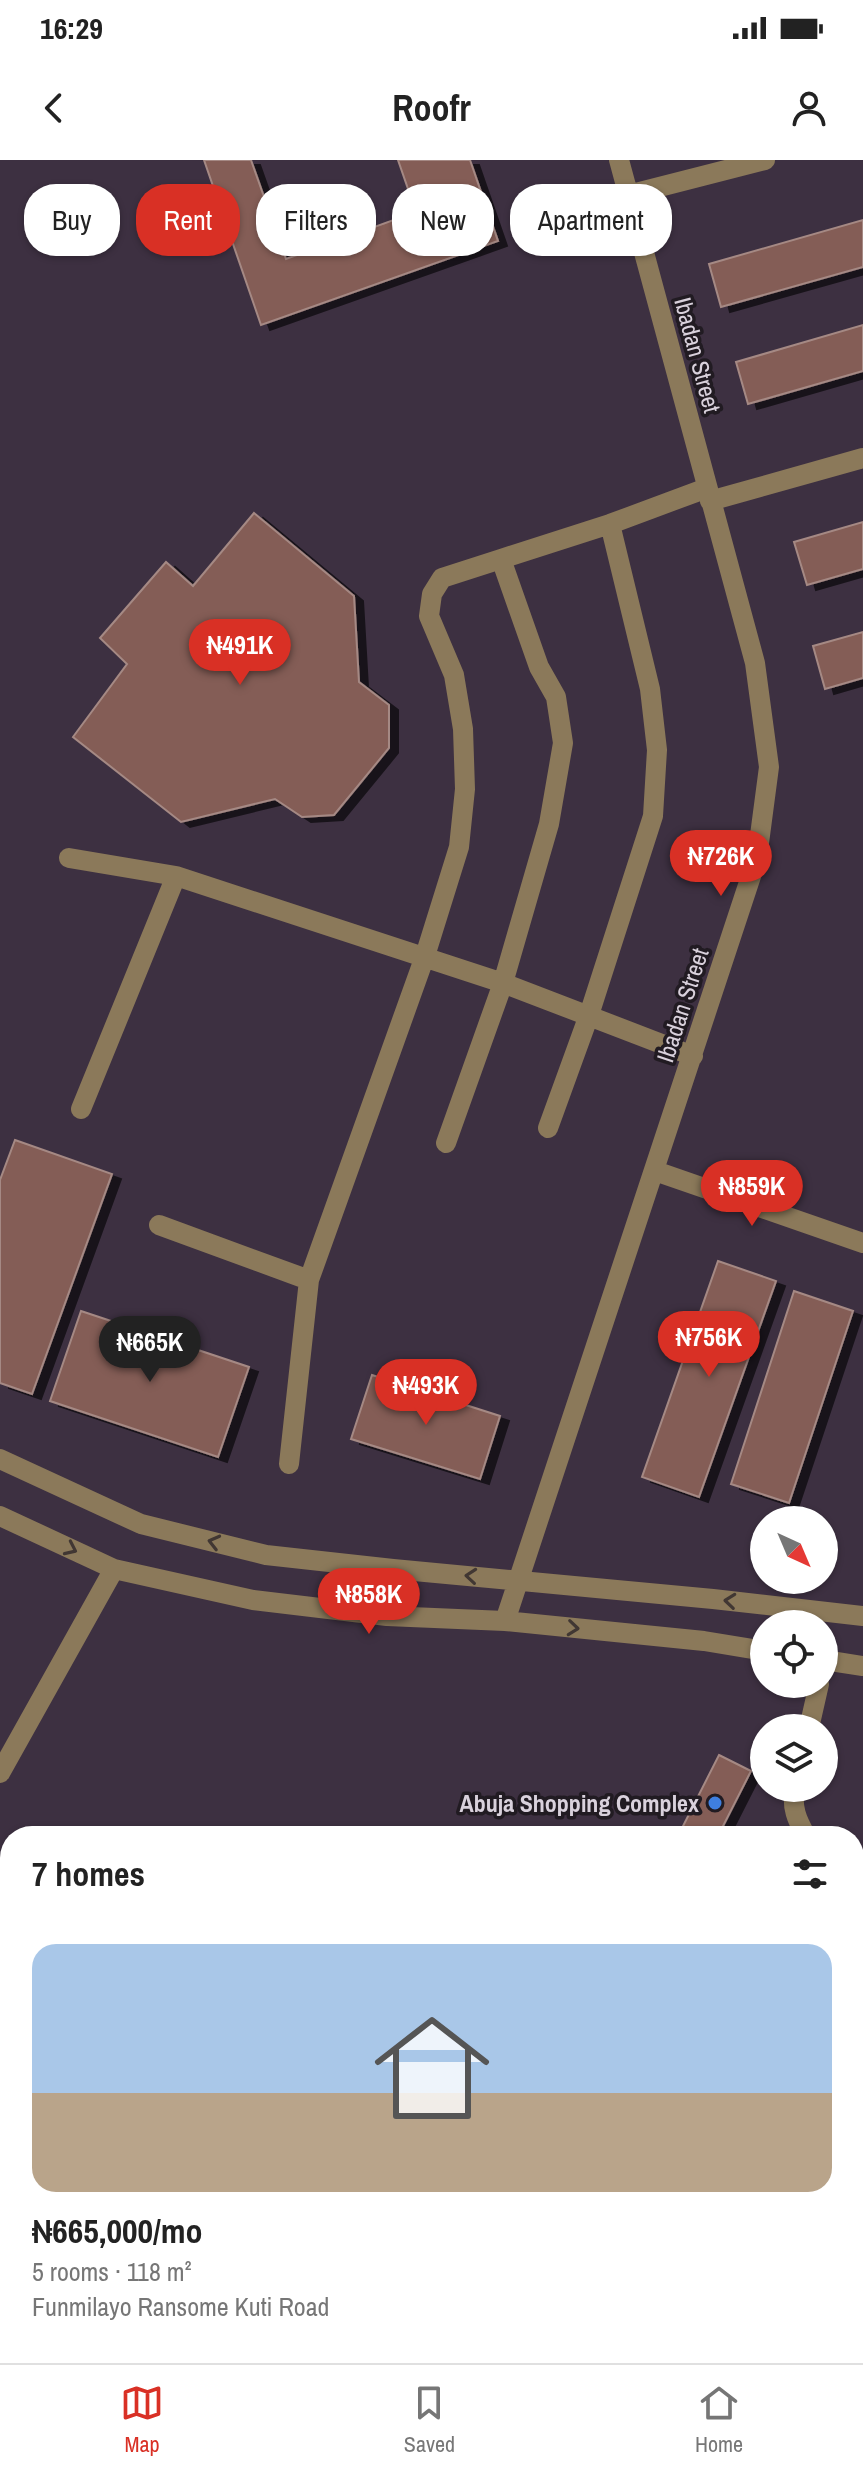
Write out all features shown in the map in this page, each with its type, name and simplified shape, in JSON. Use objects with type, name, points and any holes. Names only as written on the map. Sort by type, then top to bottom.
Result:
[{"type":"street","name":"Ibadan Street","points":[[619,160],[625,184]]},
{"type":"street","points":[[671,184],[765,160]]},
{"type":"street","name":"Ibadan Street","points":[[505,1621],[757,858],[769,767],[755,663],[644,256]]},
{"type":"street","points":[[289,1464],[309,1280],[425,956],[459,847],[465,789],[461,716],[454,675],[429,616],[432,594],[442,578],[610,524],[708,494],[863,458]]},
{"type":"street","points":[[548,1128],[589,1015],[653,816],[657,750],[650,689],[610,524]]},
{"type":"street","points":[[446,1143],[503,983],[549,824],[563,743],[556,697],[539,667],[501,559]]},
{"type":"street","points":[[69,858],[176,876],[503,983],[693,1056]]},
{"type":"street","points":[[81,1109],[176,876]]},
{"type":"street","points":[[655,1171],[863,1243]]},
{"type":"street","points":[[159,1225],[309,1280]]},
{"type":"street","points":[[0,1459],[141,1524],[266,1555],[863,1616]]},
{"type":"street","points":[[0,1516],[114,1569],[253,1600],[387,1616],[505,1621],[704,1641],[750,1649]]},
{"type":"street","points":[[0,1773],[114,1569]]},
{"type":"street","points":[[838,1663],[863,1666]]},
{"type":"street","points":[[794,1802],[795,1817],[800,1826]]},
{"type":"building","points":[[204,160],[251,160],[259,184],[256,184],[256,256],[285,256],[286,259],[294,256],[376,256],[376,226],[392,221],[392,256],[456,256],[261,325],[237,256],[240,256],[240,184],[212,184]]},
{"type":"building","points":[[398,160],[470,160],[478,184],[406,184]]},
{"type":"building","points":[[863,220],[863,267],[721,307],[709,264]]},
{"type":"building","points":[[863,325],[863,371],[748,404],[736,362]]},
{"type":"building","points":[[254,513],[354,596],[359,682],[389,705],[389,748],[334,815],[302,817],[275,799],[181,822],[73,737],[127,664],[100,638],[166,562],[193,586]]},
{"type":"building","points":[[863,522],[863,569],[807,585],[794,542]]},
{"type":"building","points":[[863,632],[863,678],[825,689],[813,646]]},
{"type":"building","points":[[15,1140],[112,1174],[32,1394],[0,1383],[0,1180]]},
{"type":"building","points":[[718,1261],[776,1281],[699,1497],[642,1477]]},
{"type":"building","points":[[794,1291],[853,1311],[789,1503],[731,1484]]},
{"type":"building","points":[[81,1311],[249,1367],[218,1457],[50,1401]]},
{"type":"building","points":[[372,1375],[500,1416],[480,1479],[351,1439]]},
{"type":"building","name":"Abuja Shopping Complex","points":[[719,1755],[750,1770],[723,1826],[683,1826]]},
{"type":"place","name":"Abuja Shopping Complex","points":[[715,1803]]}]
